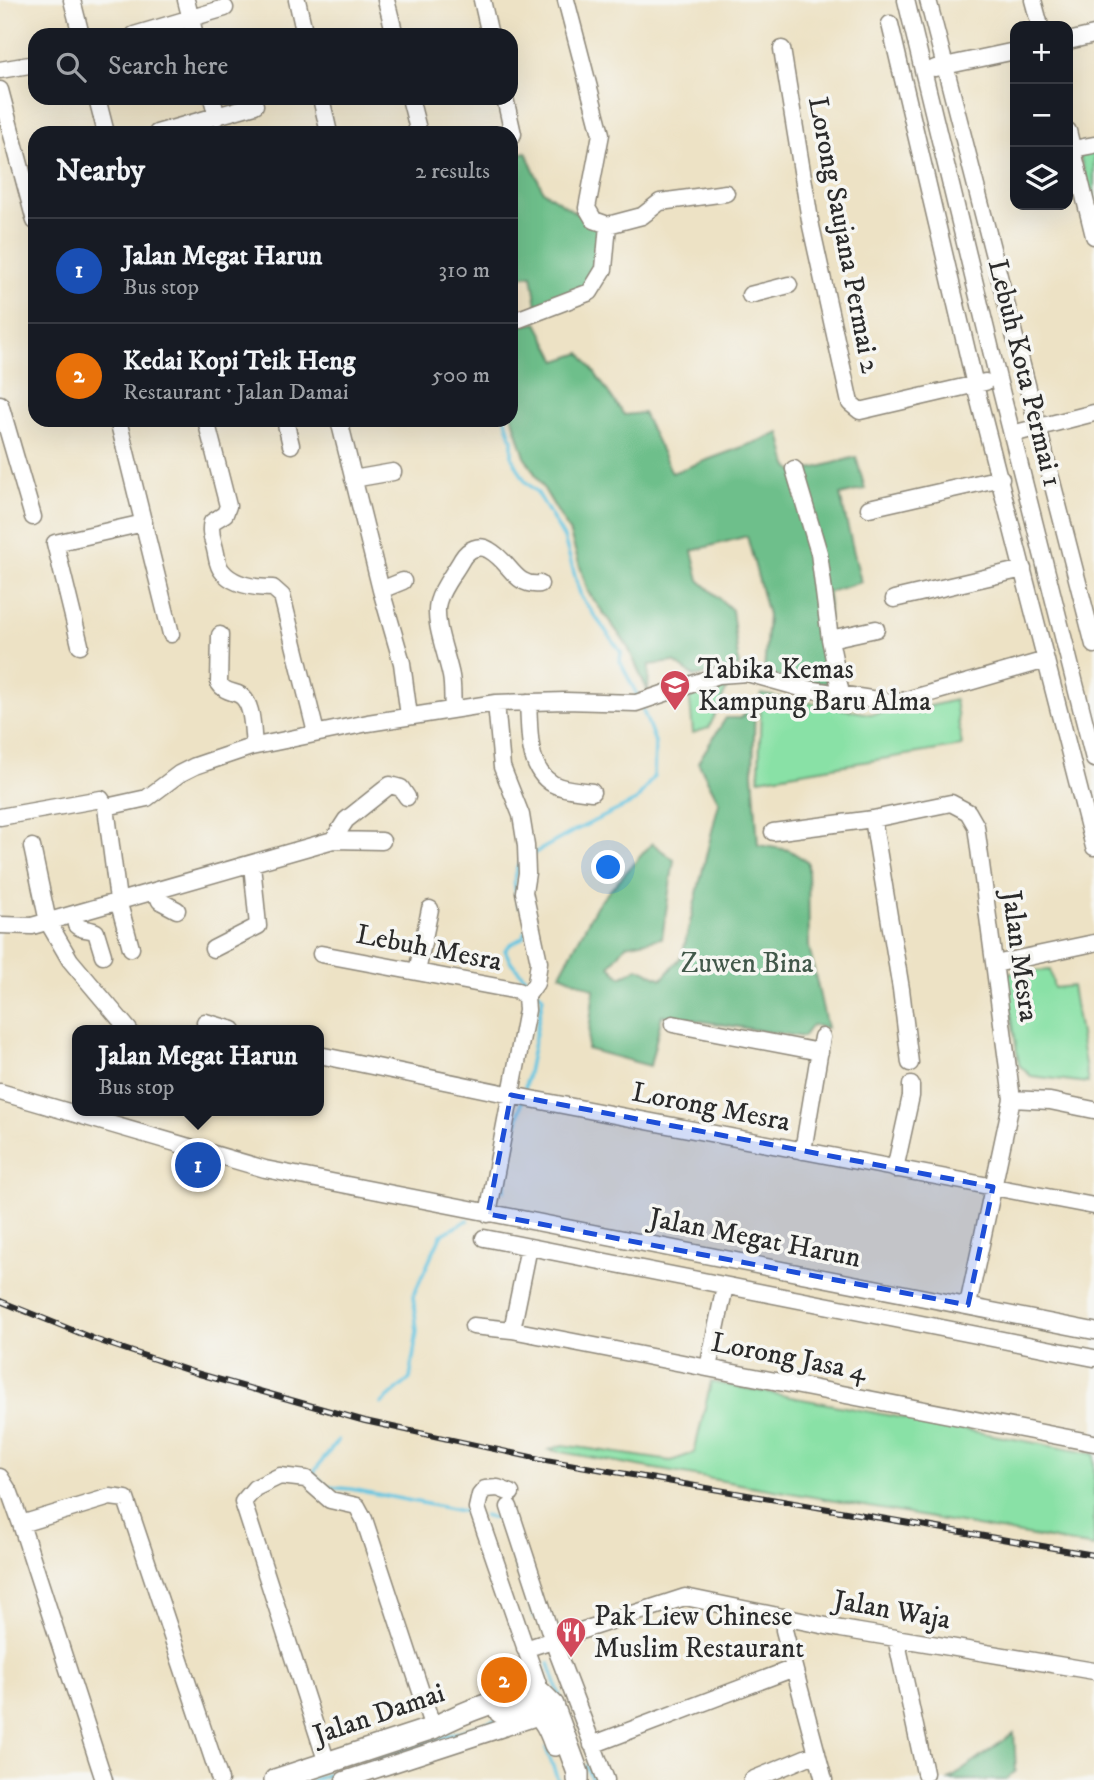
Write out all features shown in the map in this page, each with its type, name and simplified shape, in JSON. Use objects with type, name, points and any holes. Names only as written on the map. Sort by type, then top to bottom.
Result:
[{"type":"main road","name":"Jalan Damai","points":[[275,1780],[433,1728],[447,1720],[522,1694],[541,1693]]},
{"type":"main road","points":[[541,1693],[553,1705],[579,1773],[578,1780]]},
{"type":"main road","points":[[433,1728],[453,1726],[521,1706],[530,1709],[540,1716],[549,1728],[568,1780]]},
{"type":"street","points":[[72,0],[79,28]]},
{"type":"street","points":[[186,0],[193,28]]},
{"type":"street","points":[[297,0],[303,28]]},
{"type":"street","points":[[386,0],[393,28]]},
{"type":"street","points":[[482,0],[488,28]]},
{"type":"street","points":[[566,0],[601,134],[587,208],[594,220],[608,225],[642,216],[660,202],[726,193]]},
{"type":"street","name":"Lebuh Kota Permai 1","points":[[906,0],[1094,759]]},
{"type":"street","name":"Lebuh Kota Permai 1","points":[[928,0],[1094,645]]},
{"type":"street","points":[[1033,0],[1039,21]]},
{"type":"street","points":[[157,28],[225,8]]},
{"type":"street","points":[[890,24],[975,385],[1094,847]]},
{"type":"street","points":[[1073,40],[1094,35]]},
{"type":"street","name":"Lorong Saujana Permai 2","points":[[782,49],[811,226],[850,403],[860,411],[998,379]]},
{"type":"street","points":[[923,71],[1010,52]]},
{"type":"street","points":[[0,70],[28,65]]},
{"type":"street","points":[[0,90],[28,195]]},
{"type":"street","points":[[99,105],[104,126]]},
{"type":"street","points":[[214,105],[217,117]]},
{"type":"street","points":[[323,105],[327,126]]},
{"type":"street","points":[[412,105],[417,126]]},
{"type":"street","points":[[507,105],[511,126]]},
{"type":"street","points":[[183,126],[255,106]]},
{"type":"street","points":[[1094,145],[1073,149],[1094,236]]},
{"type":"street","points":[[1094,161],[1087,163],[1094,190]]},
{"type":"street","points":[[518,319],[590,292],[604,269],[608,225]]},
{"type":"street","points":[[750,295],[789,285]]},
{"type":"street","points":[[0,404],[33,517]]},
{"type":"street","points":[[1012,434],[1094,413]]},
{"type":"street","points":[[120,427],[171,634]]},
{"type":"street","points":[[208,427],[228,506],[228,511],[212,522],[210,529],[219,566],[244,585],[273,588],[282,596],[316,733]]},
{"type":"street","points":[[287,427],[291,445]]},
{"type":"street","points":[[340,427],[402,663],[409,716]]},
{"type":"street","points":[[794,469],[819,553],[830,639],[841,694]]},
{"type":"street","points":[[353,478],[393,472]]},
{"type":"street","points":[[869,508],[1001,478]]},
{"type":"street","points":[[80,646],[55,543],[144,523]]},
{"type":"street","points":[[453,708],[452,679],[437,614],[439,600],[466,553],[476,547],[487,548],[502,559],[521,582],[528,585],[540,584]]},
{"type":"street","points":[[894,599],[1023,569]]},
{"type":"street","points":[[382,590],[403,581]]},
{"type":"street","points":[[830,639],[876,629]]},
{"type":"street","points":[[220,635],[219,683],[222,689],[244,697],[248,704],[254,746]]},
{"type":"street","points":[[0,817],[147,798],[195,765],[254,746],[453,708],[496,703],[642,701],[734,672],[801,688],[897,703],[1046,660]]},
{"type":"street","points":[[528,702],[532,753],[539,771],[552,784],[566,789],[592,792]]},
{"type":"street","points":[[488,1214],[520,1097],[527,1010],[539,962],[524,892],[527,858],[521,815],[502,766],[496,703]]},
{"type":"street","points":[[333,840],[346,820],[390,785],[401,788],[407,797]]},
{"type":"street","points":[[101,803],[118,900],[131,948]]},
{"type":"street","name":"Jalan Mesra","points":[[773,832],[873,819],[951,803],[968,812],[976,826],[1012,1099],[968,1305]]},
{"type":"street","points":[[873,819],[901,989],[910,1063]]},
{"type":"street","points":[[0,925],[32,926],[48,922],[333,840],[382,841]]},
{"type":"street","points":[[33,846],[48,922],[70,960],[125,1025]]},
{"type":"street","points":[[213,948],[258,926],[252,864]]},
{"type":"street","points":[[156,892],[160,901],[177,910]]},
{"type":"street","points":[[417,972],[430,909]]},
{"type":"street","points":[[75,915],[76,925],[80,929],[92,929],[96,932],[103,955]]},
{"type":"street","points":[[995,964],[1094,943]]},
{"type":"street","name":"Lebuh Mesra","points":[[321,954],[518,991],[531,990]]},
{"type":"street","points":[[205,1022],[216,1025]]},
{"type":"street","points":[[673,1024],[821,1044],[803,1151]]},
{"type":"street","name":"Lorong Mesra","points":[[324,1056],[520,1097],[1094,1206]]},
{"type":"street","points":[[895,1169],[911,1096],[911,1084]]},
{"type":"street","name":"Jalan Megat Harun","points":[[0,1092],[72,1113]]},
{"type":"street","points":[[1012,1099],[1051,1101],[1094,1110]]},
{"type":"street","name":"Jalan Megat Harun","points":[[84,1116],[265,1168],[488,1214],[1094,1331]]},
{"type":"street","name":"Jalan Megat Harun","points":[[484,1238],[1094,1358]]},
{"type":"street","points":[[649,1270],[653,1246]]},
{"type":"street","points":[[512,1330],[529,1247]]},
{"type":"street","points":[[708,1368],[725,1286]]},
{"type":"street","name":"Lorong Jasa 4","points":[[473,1326],[512,1330],[1094,1443]]},
{"type":"street","points":[[327,1763],[243,1502],[255,1488],[280,1476],[306,1479],[330,1500],[357,1506],[364,1519],[433,1728]]},
{"type":"street","points":[[0,1477],[10,1493],[21,1524],[104,1780]]},
{"type":"street","points":[[541,1693],[477,1508],[485,1489],[498,1488],[510,1500],[553,1641],[606,1780]]},
{"type":"street","points":[[21,1524],[110,1497],[126,1499],[220,1780]]},
{"type":"street","name":"Jalan Waja","points":[[525,1649],[685,1597],[896,1638],[1094,1671]]},
{"type":"street","points":[[784,1617],[784,1630],[824,1780]]},
{"type":"street","points":[[896,1638],[925,1773]]},
{"type":"street","points":[[592,1745],[794,1668]]},
{"type":"street","points":[[344,1780],[540,1716]]},
{"type":"street","points":[[751,1780],[817,1753]]},
{"type":"highlighted area","points":[[511,1095],[993,1187],[968,1305],[488,1214]]},
{"type":"green space","points":[[1094,145],[1094,209],[1078,149]]},
{"type":"green space","points":[[526,152],[543,191],[603,231],[599,268],[588,288],[537,306],[532,275],[518,277],[518,154]]},
{"type":"green space","points":[[537,323],[557,361],[581,353],[624,415],[643,413],[672,473],[780,433],[788,466],[797,473],[856,457],[865,489],[840,495],[861,582],[829,592],[827,683],[792,681],[764,673],[768,615],[747,536],[692,551],[699,580],[732,610],[739,667],[695,677],[674,662],[649,665],[648,692],[627,645],[588,592],[569,531],[525,457],[516,427],[518,427],[518,326]]},
{"type":"green space","points":[[730,681],[709,728],[693,733],[689,690]]},
{"type":"green space","points":[[761,694],[870,714],[914,710],[955,700],[962,746],[759,779]]},
{"type":"green space","name":"Zuwen Bina","points":[[755,702],[753,773],[758,845],[789,850],[808,862],[809,947],[827,1028],[812,1025],[803,1037],[662,1015],[650,1066],[587,1049],[594,989],[560,974],[597,905],[652,843],[674,860],[662,938],[626,945],[610,966],[621,977],[638,968],[662,979],[682,956],[719,802],[698,762],[726,718],[741,718]]},
{"type":"green space","points":[[1050,970],[1054,988],[1072,986],[1088,1083],[1031,1076],[1019,1065],[1005,973]]},
{"type":"green space","points":[[711,1382],[1094,1454],[1094,1547],[549,1450],[563,1445],[671,1461],[694,1453]]},
{"type":"green space","points":[[1014,1733],[1016,1771],[1005,1780],[949,1780]]},
{"type":"waterway","points":[[508,427],[512,440],[512,457],[525,481],[537,492],[564,538],[581,597],[621,652],[620,661],[638,697]]},
{"type":"waterway","points":[[531,855],[636,801],[654,776],[655,742],[641,705]]},
{"type":"waterway","points":[[519,906],[515,877],[522,861]]},
{"type":"waterway","points":[[525,931],[524,937],[505,950],[510,961],[531,984]]},
{"type":"waterway","points":[[524,1093],[543,997],[536,990]]},
{"type":"waterway","points":[[504,1191],[522,1100]]},
{"type":"waterway","points":[[381,1404],[410,1379],[417,1331],[413,1296],[441,1235],[468,1220]]},
{"type":"waterway","points":[[338,1440],[313,1473],[327,1487],[351,1489],[472,1513]]},
{"type":"waterway","points":[[484,1516],[500,1519],[535,1617]]},
{"type":"waterway","points":[[549,1663],[561,1700]]},
{"type":"waterway","points":[[312,1780],[496,1720]]},
{"type":"waterway","points":[[546,1748],[558,1780]]},
{"type":"waterway","points":[[586,1766],[592,1780]]},
{"type":"railway","points":[[0,1301],[97,1340],[196,1373],[365,1421],[540,1459],[1094,1555]]},
{"type":"place","name":"Tabika Kemas Kampung Baru Alma","points":[[675,712]]},
{"type":"place","name":"Jalan Megat Harun","points":[[198,1165]]},
{"type":"place","name":"Pak Liew Chinese Muslim Restaurant","points":[[571,1659]]},
{"type":"place","name":"Kedai Kopi Teik Heng","points":[[504,1680]]}]
